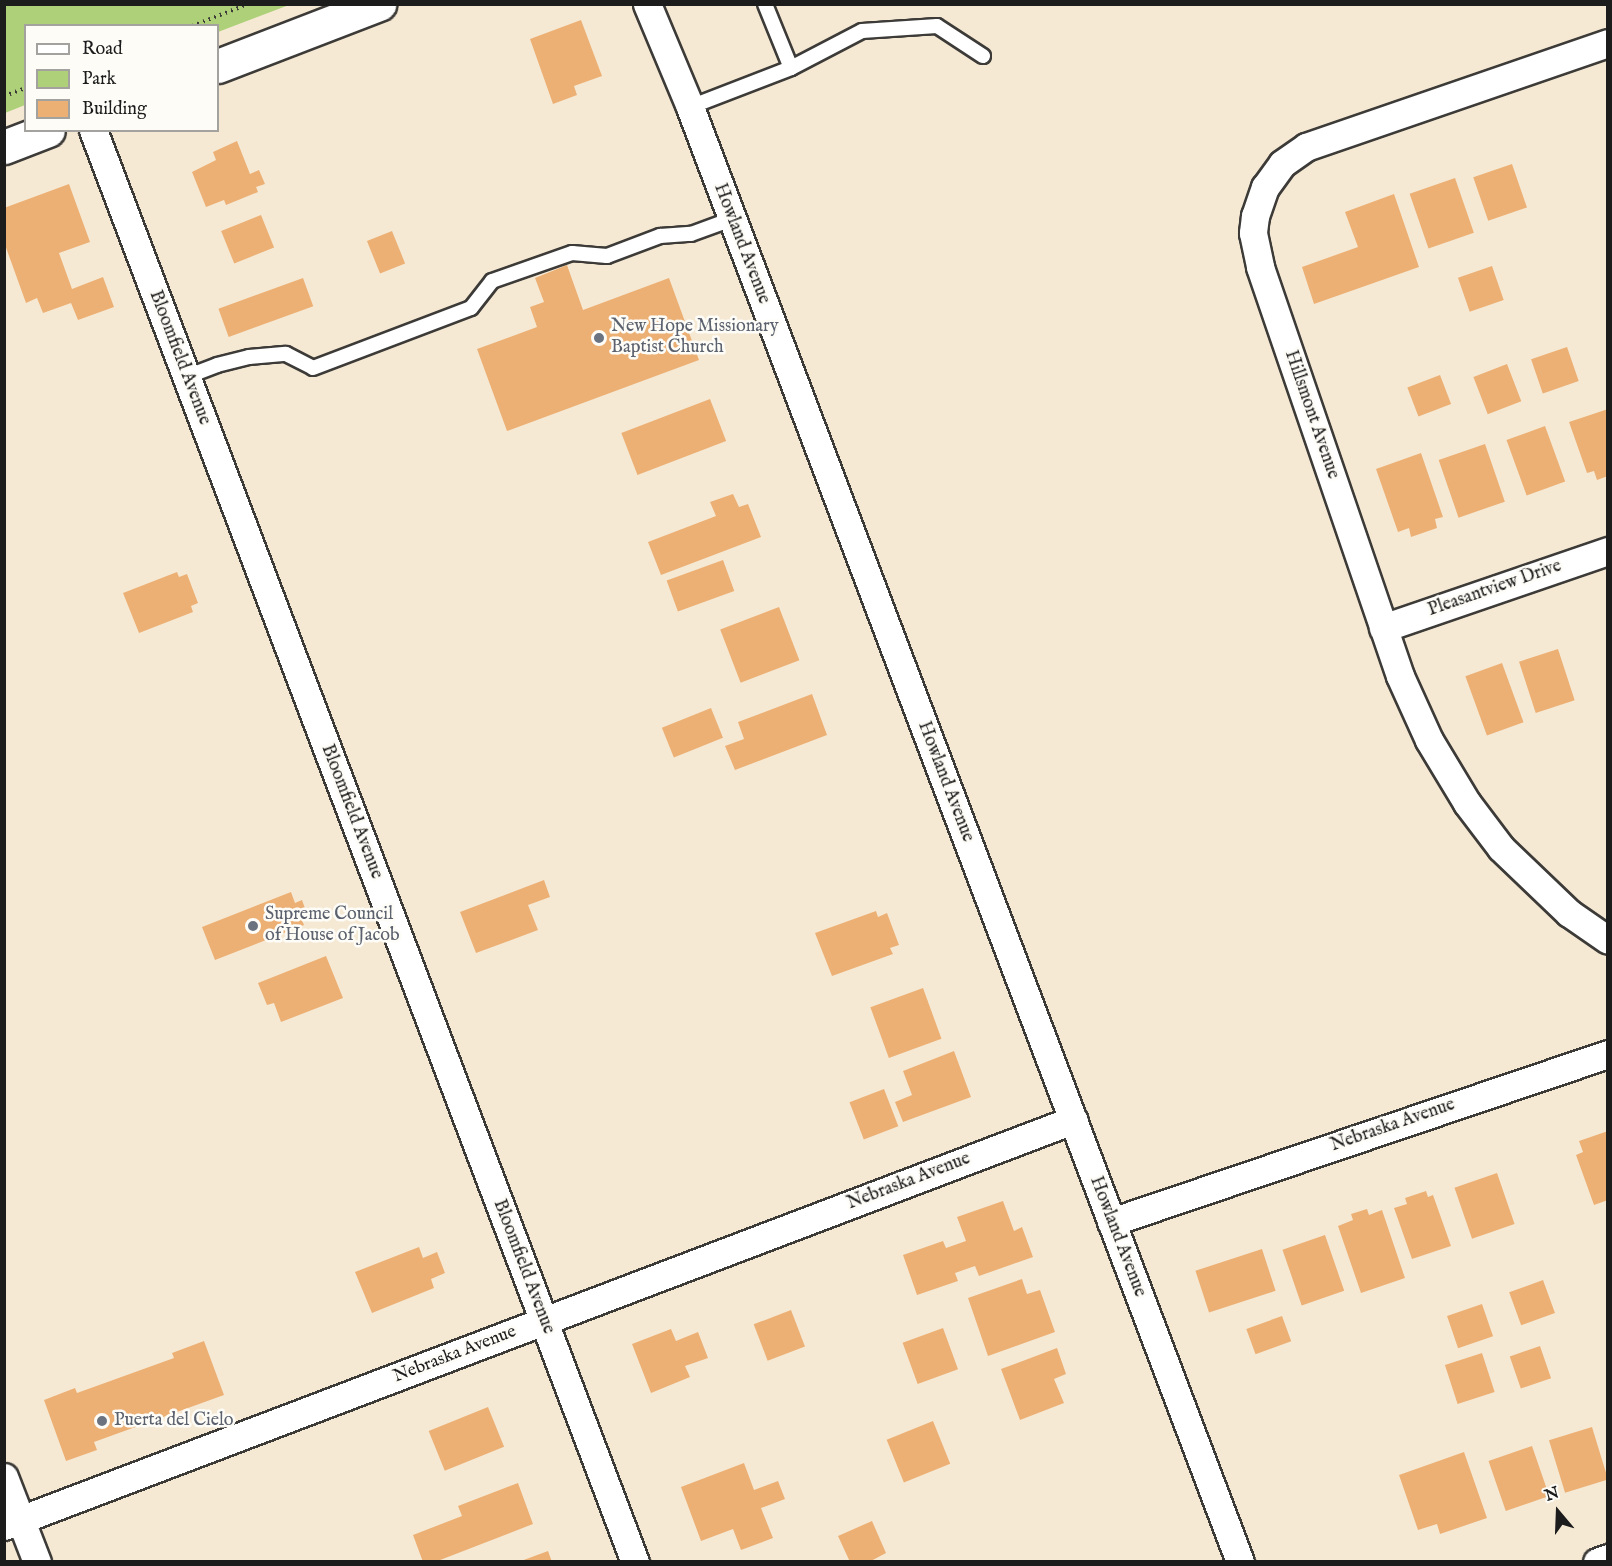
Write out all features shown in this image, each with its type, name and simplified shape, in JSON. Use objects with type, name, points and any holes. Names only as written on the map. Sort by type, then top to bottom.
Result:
[{"type":"street","points":[[219,66],[379,4]]},
{"type":"street","name":"Howland Avenue","points":[[647,4],[690,107],[1240,1562]]},
{"type":"street","name":"Hillsmont Avenue","points":[[1608,43],[1306,147],[1293,154],[1272,175],[1259,200],[1255,216],[1255,250],[1383,628],[1413,708],[1467,803],[1501,848],[1539,887],[1608,940]]},
{"type":"street","points":[[4,147],[43,132]]},
{"type":"street","name":"Bloomfield Avenue","points":[[94,132],[635,1562]]},
{"type":"street","name":"Pleasantview Drive","points":[[1383,628],[1608,552]]},
{"type":"street","name":"Nebraska Avenue","points":[[1111,1222],[1608,1054]]},
{"type":"street","name":"Nebraska Avenue","points":[[13,1523],[1073,1120]]},
{"type":"street","points":[[4,1477],[13,1523],[37,1562]]},
{"type":"street","points":[[1597,1562],[1608,1558]]},
{"type":"lane","points":[[765,4],[791,68]]},
{"type":"lane","points":[[690,107],[791,68],[862,32],[937,26],[983,56]]},
{"type":"lane","points":[[186,377],[216,364],[249,357],[285,354],[313,368],[471,308],[492,281],[542,263],[572,253],[607,256],[660,236],[691,234],[732,219]]},
{"type":"path","points":[[197,24],[248,4]]},
{"type":"path","points":[[4,96],[24,89]]},
{"type":"green space","points":[[5,4],[289,4],[219,32],[219,24],[24,24],[24,105],[5,113]]},
{"type":"building","points":[[581,20],[602,76],[574,86],[577,95],[553,104],[530,39]]},
{"type":"building","points":[[237,141],[250,174],[259,170],[265,184],[256,187],[258,192],[226,205],[224,200],[206,207],[192,172],[216,160],[213,152]]},
{"type":"building","points":[[1512,164],[1527,207],[1488,221],[1473,177]]},
{"type":"building","points":[[1455,178],[1474,233],[1428,248],[1410,194]]},
{"type":"building","points":[[69,184],[90,242],[59,253],[72,289],[103,277],[114,307],[78,320],[71,303],[43,313],[37,298],[26,303],[4,242],[4,208]]},
{"type":"building","points":[[1394,194],[1419,267],[1314,304],[1302,267],[1358,247],[1345,212]]},
{"type":"building","points":[[261,215],[274,247],[234,264],[221,231]]},
{"type":"building","points":[[392,231],[405,263],[380,274],[367,241]]},
{"type":"building","name":"New Hope Missionary Baptist Church","points":[[567,265],[583,310],[669,278],[699,360],[507,431],[477,349],[537,327],[530,307],[544,302],[535,278]]},
{"type":"building","points":[[1492,266],[1504,300],[1470,312],[1458,278]]},
{"type":"building","points":[[303,278],[313,306],[229,337],[218,309]]},
{"type":"building","points":[[1567,347],[1579,381],[1543,393],[1531,359]]},
{"type":"building","points":[[1507,364],[1521,401],[1488,414],[1473,377]]},
{"type":"building","points":[[1440,375],[1451,404],[1418,416],[1407,388]]},
{"type":"building","points":[[710,399],[726,441],[637,475],[621,433]]},
{"type":"building","points":[[1608,409],[1608,476],[1597,480],[1594,471],[1587,473],[1569,422]]},
{"type":"building","points":[[1545,426],[1565,481],[1527,495],[1506,440]]},
{"type":"building","points":[[1485,444],[1505,502],[1459,518],[1439,460]]},
{"type":"building","points":[[1421,453],[1443,517],[1435,519],[1437,528],[1411,537],[1409,528],[1398,532],[1376,469]]},
{"type":"building","points":[[733,494],[739,507],[748,504],[761,537],[661,575],[648,542],[716,516],[710,502]]},
{"type":"building","points":[[723,560],[734,591],[678,612],[667,581]]},
{"type":"building","points":[[177,572],[179,577],[187,574],[198,603],[191,606],[193,612],[139,633],[123,593]]},
{"type":"building","points":[[779,607],[799,660],[741,683],[720,630]]},
{"type":"building","points":[[1558,649],[1575,700],[1536,713],[1519,662]]},
{"type":"building","points":[[1502,663],[1524,722],[1487,736],[1465,676]]},
{"type":"building","points":[[812,694],[827,735],[735,770],[725,746],[744,739],[738,722]]},
{"type":"building","points":[[711,708],[723,738],[674,758],[662,728]]},
{"type":"building","points":[[544,880],[550,897],[528,905],[538,930],[476,953],[460,912]]},
{"type":"building","name":"Supreme Council of House of Jacob","points":[[291,892],[295,903],[302,900],[306,911],[299,913],[304,925],[215,960],[202,927]]},
{"type":"building","points":[[876,911],[878,917],[887,913],[899,945],[890,948],[893,954],[832,976],[815,933]]},
{"type":"building","points":[[326,956],[343,998],[281,1022],[274,1003],[267,1005],[258,983]]},
{"type":"building","points":[[923,988],[941,1039],[889,1058],[870,1007]]},
{"type":"building","points":[[954,1051],[971,1097],[903,1122],[895,1102],[912,1095],[903,1071]]},
{"type":"building","points":[[884,1089],[898,1126],[864,1140],[849,1102]]},
{"type":"building","points":[[1608,1131],[1608,1200],[1594,1205],[1576,1155],[1583,1152],[1579,1141]]},
{"type":"building","points":[[1497,1173],[1515,1224],[1472,1239],[1454,1188]]},
{"type":"building","points":[[1426,1191],[1428,1197],[1433,1195],[1451,1246],[1412,1259],[1394,1208],[1407,1204],[1405,1198]]},
{"type":"building","points":[[1003,1201],[1014,1231],[1022,1227],[1033,1257],[979,1276],[975,1266],[955,1273],[958,1281],[917,1295],[903,1255],[943,1241],[946,1248],[966,1241],[957,1217]]},
{"type":"building","points":[[1367,1209],[1369,1215],[1382,1210],[1405,1278],[1361,1293],[1338,1226],[1353,1220],[1351,1214]]},
{"type":"building","points":[[1325,1235],[1344,1291],[1302,1305],[1282,1250]]},
{"type":"building","points":[[419,1247],[423,1258],[437,1252],[445,1273],[431,1279],[434,1288],[372,1313],[355,1272]]},
{"type":"building","points":[[1262,1249],[1276,1291],[1209,1312],[1195,1271]]},
{"type":"building","points":[[1022,1279],[1027,1294],[1040,1290],[1055,1332],[988,1356],[968,1298]]},
{"type":"building","points":[[1543,1280],[1555,1313],[1521,1325],[1509,1292]]},
{"type":"building","points":[[1482,1304],[1493,1336],[1458,1348],[1447,1316]]},
{"type":"building","points":[[791,1310],[805,1346],[768,1361],[754,1324]]},
{"type":"building","points":[[1282,1316],[1291,1341],[1256,1354],[1246,1329]]},
{"type":"building","points":[[943,1328],[958,1369],[918,1384],[903,1343]]},
{"type":"building","points":[[671,1329],[676,1341],[698,1332],[708,1358],[685,1366],[690,1377],[651,1393],[632,1344]]},
{"type":"building","name":"Puerta del Cielo","points":[[204,1341],[224,1395],[94,1442],[97,1450],[66,1461],[44,1400],[75,1388],[77,1393],[174,1358],[172,1353]]},
{"type":"building","points":[[1540,1346],[1551,1378],[1521,1389],[1510,1356]]},
{"type":"building","points":[[1057,1348],[1066,1374],[1054,1379],[1064,1403],[1020,1420],[1001,1369]]},
{"type":"building","points":[[1482,1353],[1495,1392],[1458,1404],[1445,1365]]},
{"type":"building","points":[[488,1407],[504,1447],[445,1471],[429,1431]]},
{"type":"building","points":[[933,1421],[950,1464],[904,1482],[887,1440]]},
{"type":"building","points":[[1592,1427],[1608,1480],[1565,1493],[1549,1440]]},
{"type":"building","points":[[1532,1446],[1549,1496],[1506,1511],[1489,1461]]},
{"type":"building","points":[[1464,1452],[1487,1518],[1440,1534],[1437,1524],[1418,1530],[1399,1475]]},
{"type":"building","points":[[744,1463],[754,1490],[778,1481],[785,1499],[761,1508],[773,1538],[741,1550],[733,1529],[701,1541],[681,1487]]},
{"type":"building","points":[[518,1483],[533,1524],[435,1562],[423,1562],[413,1535],[462,1516],[458,1506]]},
{"type":"building","points":[[872,1521],[886,1553],[869,1562],[850,1562],[838,1536]]},
{"type":"building","points":[[548,1551],[552,1562],[521,1562],[521,1561]]},
{"type":"place","name":"New Hope Missionary Baptist Church","points":[[599,338]]},
{"type":"place","name":"Supreme Council of House of Jacob","points":[[253,926]]},
{"type":"place","name":"Puerta del Cielo","points":[[102,1421]]}]
